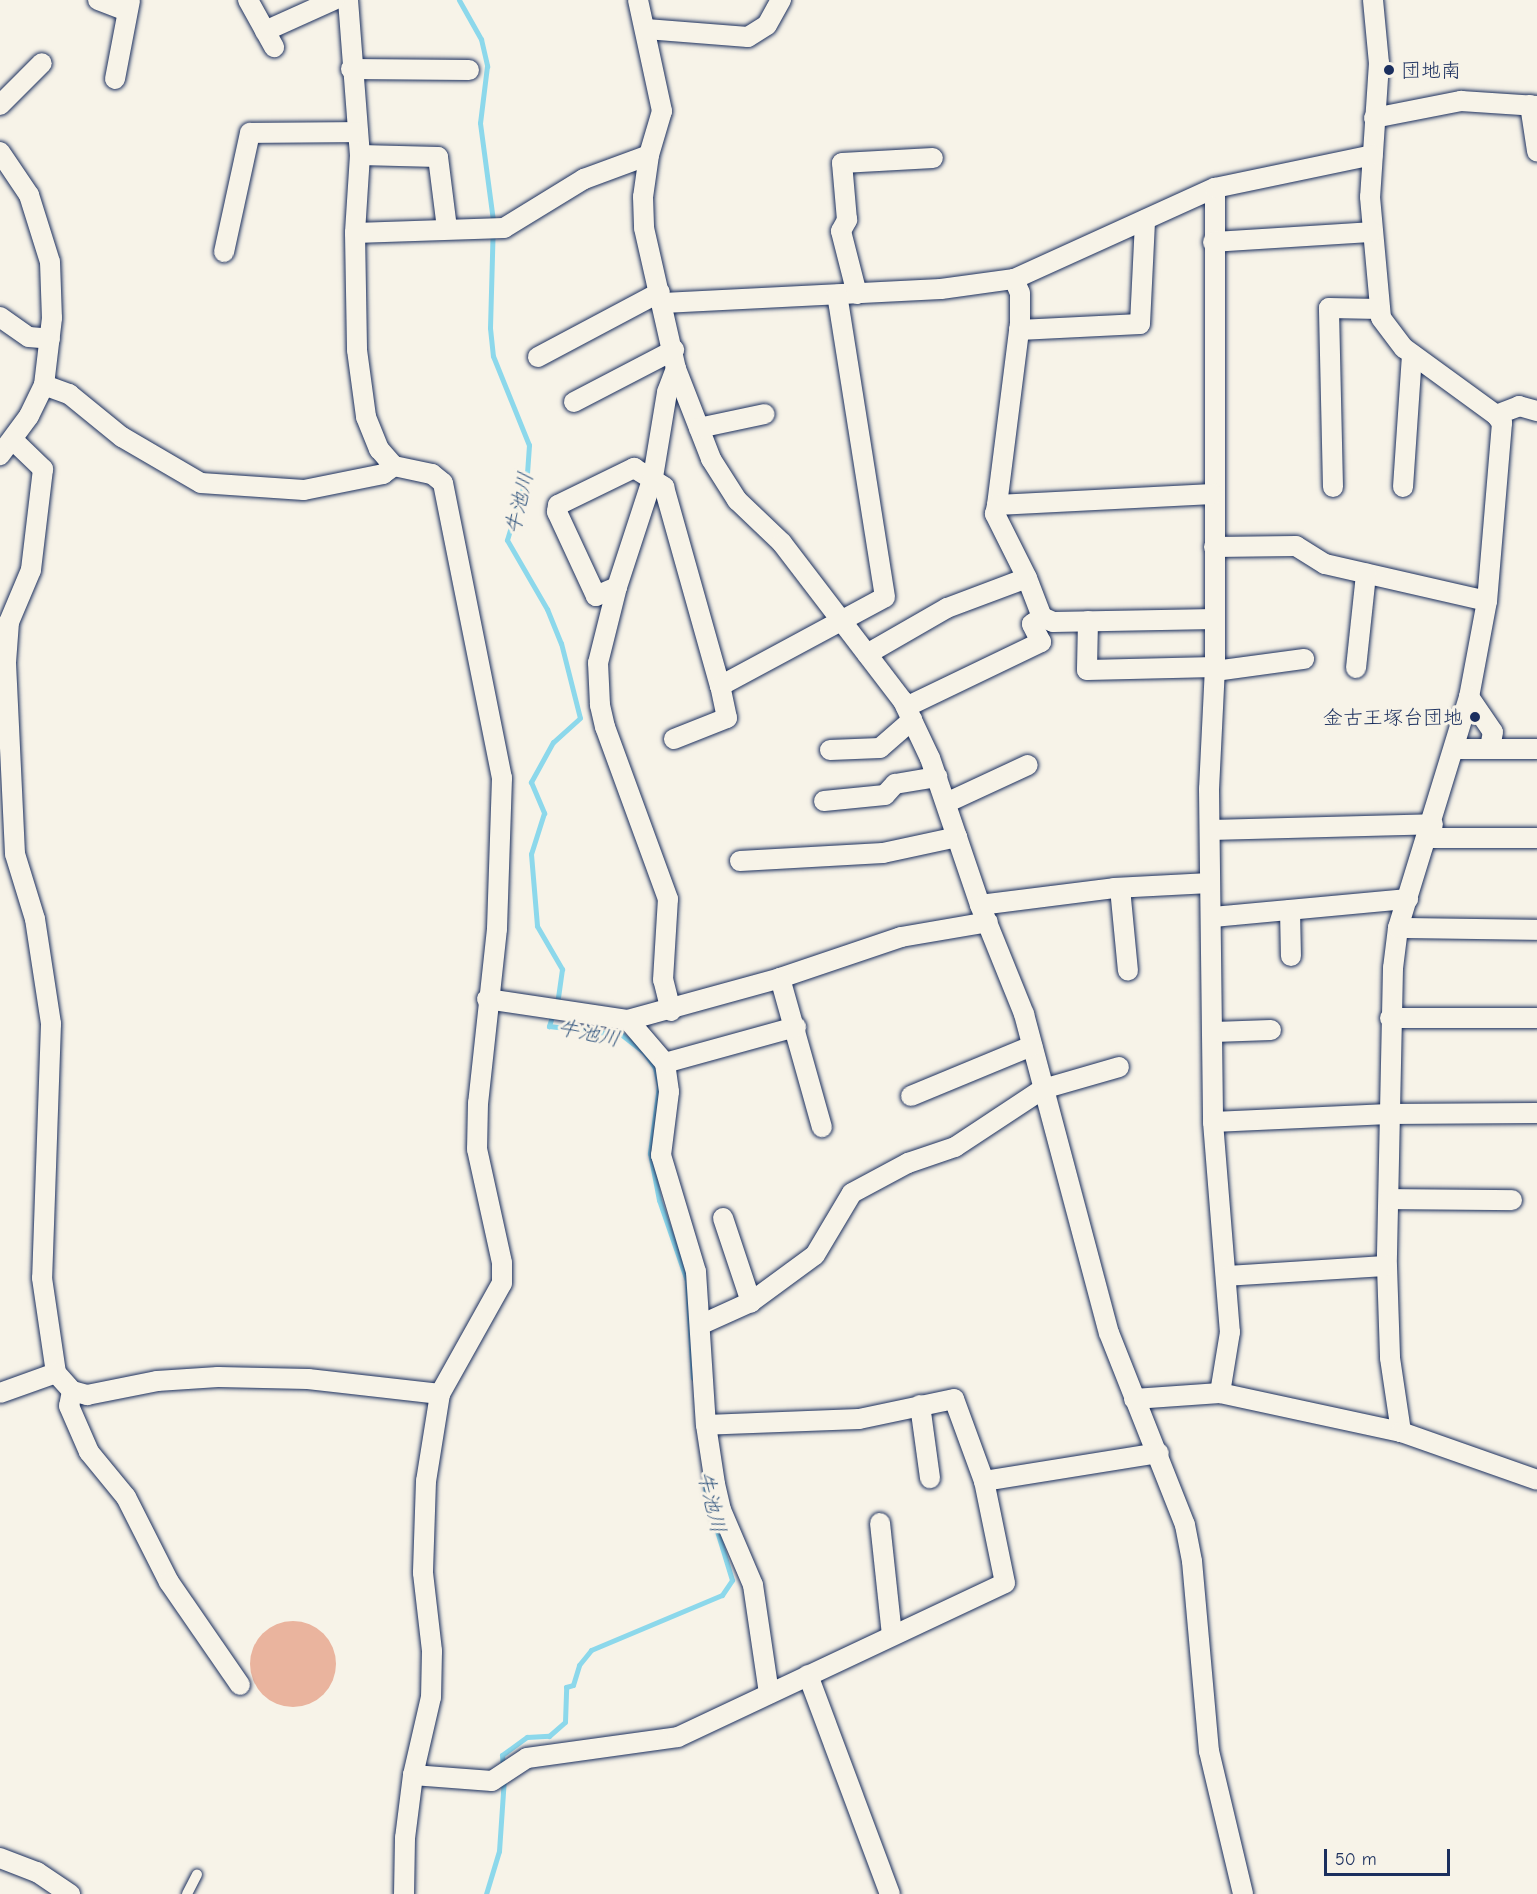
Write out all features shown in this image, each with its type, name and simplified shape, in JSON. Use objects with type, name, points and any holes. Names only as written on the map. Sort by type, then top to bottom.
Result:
[{"type":"street","points":[[98,0],[128,5],[115,79]]},
{"type":"street","points":[[248,0],[269,39],[334,0]]},
{"type":"street","points":[[348,0],[351,69],[360,155],[355,233],[357,350],[366,417],[379,449],[394,466],[432,474],[443,483],[502,778],[497,843],[497,929],[487,999],[477,1149],[502,1263],[502,1283],[440,1394],[423,1518],[431,1697],[413,1775],[405,1838],[404,1894]]},
{"type":"street","points":[[638,0],[662,111],[650,155],[643,197],[644,228],[675,359],[711,459],[737,500],[782,543],[909,713],[937,777],[1032,1046],[1109,1333],[1134,1399],[1159,1453],[1185,1525],[1192,1561],[1209,1751],[1243,1894]]},
{"type":"street","points":[[646,29],[748,37],[767,25],[781,0]]},
{"type":"street","points":[[1373,0],[1379,63],[1370,172],[1372,232],[1380,309],[1390,333],[1412,354],[1496,415],[1502,423],[1487,601],[1469,697],[1430,831],[1398,928],[1390,1018],[1390,1199],[1387,1266],[1390,1358],[1401,1432]]},
{"type":"street","points":[[0,105],[42,63]]},
{"type":"street","points":[[351,69],[468,70]]},
{"type":"street","points":[[1374,118],[1461,101],[1534,105],[1537,151]]},
{"type":"street","points":[[224,252],[250,133],[358,132]]},
{"type":"street","points":[[0,153],[29,195],[50,262],[50,339],[44,385],[6,447],[43,469],[31,570],[9,622],[6,663],[15,854],[35,919],[51,1024],[42,1278],[56,1373],[72,1391],[87,1395],[157,1382],[218,1377],[308,1379],[440,1394]]},
{"type":"street","points":[[360,155],[438,157],[447,228]]},
{"type":"street","points":[[355,233],[447,228],[504,228],[584,179],[650,155]]},
{"type":"street","points":[[537,357],[662,298],[857,294],[941,289],[1014,279],[1215,188],[1373,155]]},
{"type":"street","points":[[857,294],[841,231],[847,220],[842,163],[933,158]]},
{"type":"street","points":[[1215,188],[1213,242],[1215,669],[1210,883],[1213,917],[1213,1122],[1226,1276],[1229,1350],[1220,1393]]},
{"type":"street","points":[[1019,330],[1140,324],[1145,220]]},
{"type":"street","points":[[1213,242],[1372,232]]},
{"type":"street","points":[[1014,279],[1020,293],[1019,330],[995,514],[1027,578],[1042,616],[1053,622],[1215,619]]},
{"type":"street","points":[[720,686],[885,597],[837,295]]},
{"type":"street","points":[[1333,487],[1329,308],[1380,309]]},
{"type":"street","points":[[0,317],[29,337],[50,339]]},
{"type":"street","points":[[1403,487],[1412,354]]},
{"type":"street","points":[[574,402],[675,359]]},
{"type":"street","points":[[671,1011],[663,980],[668,899],[617,765],[600,705],[598,663],[617,587],[653,477],[667,392],[675,359]]},
{"type":"street","points":[[44,385],[69,394],[122,437],[201,483],[304,490],[383,474],[394,466]]},
{"type":"street","points":[[1496,415],[1519,406],[1537,411]]},
{"type":"street","points":[[699,428],[765,414]]},
{"type":"street","points":[[617,587],[596,596],[556,512],[558,505],[634,468],[653,477],[664,487],[727,718],[674,739]]},
{"type":"street","points":[[997,505],[1213,494]]},
{"type":"street","points":[[1214,547],[1296,546],[1325,564],[1487,601]]},
{"type":"street","points":[[1356,668],[1366,574]]},
{"type":"street","points":[[867,654],[947,608],[1027,578]]},
{"type":"street","points":[[830,750],[880,748],[909,713],[1041,642],[1032,624],[1042,616]]},
{"type":"street","points":[[1088,621],[1087,670],[1215,669],[1304,659]]},
{"type":"street","points":[[1469,697],[1493,732],[1490,748]]},
{"type":"street","points":[[1454,749],[1537,749]]},
{"type":"street","points":[[946,803],[1029,765]]},
{"type":"street","points":[[824,801],[885,795],[895,784],[937,777]]},
{"type":"street","points":[[1210,830],[1430,831],[1537,838]]},
{"type":"street","points":[[740,861],[883,853],[957,837]]},
{"type":"street","points":[[487,999],[628,1020],[671,1011],[780,978],[901,937],[984,913],[1120,888],[1210,883]]},
{"type":"street","points":[[1120,888],[1128,971]]},
{"type":"street","points":[[1213,917],[1408,899]]},
{"type":"street","points":[[1290,910],[1291,956]]},
{"type":"street","points":[[1398,928],[1537,930]]},
{"type":"street","points":[[780,978],[796,1027],[822,1127]]},
{"type":"street","points":[[1390,1018],[1537,1018]]},
{"type":"street","points":[[628,1020],[664,1063],[669,1092],[661,1155],[696,1272],[706,1425],[721,1510],[757,1603],[769,1694]]},
{"type":"street","points":[[664,1063],[796,1027]]},
{"type":"street","points":[[1214,1032],[1271,1030]]},
{"type":"street","points":[[911,1096],[1032,1046]]},
{"type":"street","points":[[700,1325],[751,1302],[815,1256],[852,1193],[908,1163],[956,1146],[1043,1089],[1119,1067]]},
{"type":"street","points":[[1213,1122],[1389,1114],[1537,1113]]},
{"type":"street","points":[[1390,1199],[1512,1200]]},
{"type":"street","points":[[723,1218],[751,1302]]},
{"type":"street","points":[[1226,1276],[1387,1266]]},
{"type":"street","points":[[0,1393],[56,1373]]},
{"type":"street","points":[[72,1391],[69,1406],[89,1452],[126,1497],[169,1582],[240,1685]]},
{"type":"street","points":[[1134,1399],[1220,1393],[1401,1432],[1537,1480]]},
{"type":"street","points":[[413,1775],[492,1781],[527,1758],[543,1754],[678,1737],[1005,1583],[984,1481],[954,1399],[859,1419],[706,1425]]},
{"type":"street","points":[[920,1405],[930,1478]]},
{"type":"street","points":[[984,1481],[1159,1453]]},
{"type":"street","points":[[880,1523],[892,1635]]},
{"type":"street","points":[[808,1675],[890,1894]]},
{"type":"street","points":[[0,1858],[37,1872],[70,1894]]},
{"type":"lane","points":[[187,1894],[197,1874]]},
{"type":"building","points":[[293,1621],[310,1624],[324,1633],[333,1647],[336,1664],[333,1681],[324,1695],[310,1704],[293,1707],[276,1704],[262,1695],[253,1681],[250,1664],[253,1647],[262,1633],[276,1624]]},
{"type":"waterway","name":"牛池川","points":[[459,0],[481,39],[487,66],[480,123],[493,220],[490,328],[493,356],[529,445],[527,474],[507,540],[547,609],[561,643],[580,718],[553,742],[531,782],[544,813],[531,854],[537,926],[562,969],[557,1005]]},
{"type":"waterway","name":"牛池川","points":[[553,1013],[549,1026],[622,1035],[644,1052],[655,1068],[659,1086],[650,1153],[659,1200],[687,1281],[693,1378]]},
{"type":"waterway","name":"牛池川","points":[[503,1769],[502,1755],[527,1737],[549,1736],[565,1722],[566,1687],[573,1685],[579,1665],[591,1650],[722,1595],[732,1580],[706,1495],[704,1473]]},
{"type":"waterway","name":"牛池川","points":[[486,1894],[499,1851],[504,1778]]},
{"type":"place","name":"団地南","points":[[1389,70]]},
{"type":"place","name":"金古王塚台団地","points":[[1475,717]]}]
